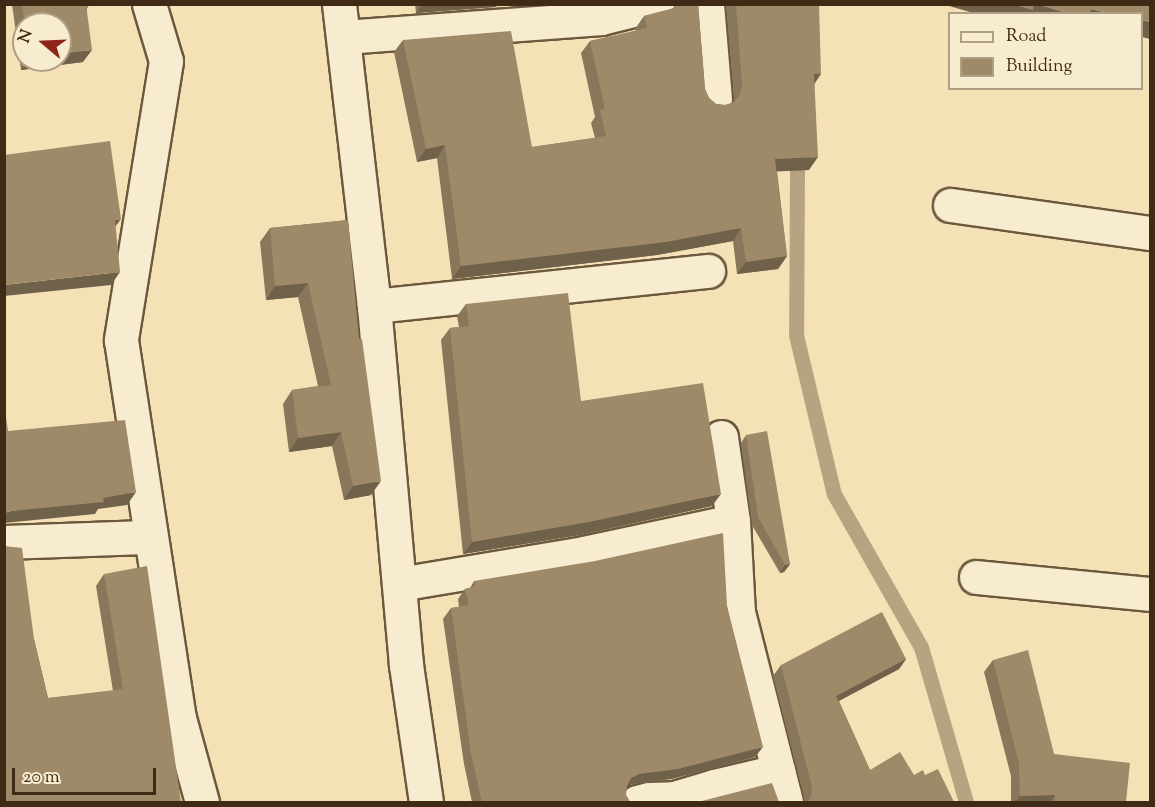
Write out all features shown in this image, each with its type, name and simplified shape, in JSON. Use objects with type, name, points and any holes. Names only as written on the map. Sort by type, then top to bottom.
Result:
[{"type":"street","points":[[149,4],[166,61],[121,340],[178,718],[202,802]]},
{"type":"street","points":[[339,4],[374,306],[406,665],[426,802]]},
{"type":"street","points":[[344,37],[601,18],[657,4]]},
{"type":"street","points":[[707,4],[715,99]]},
{"type":"street","points":[[950,205],[1150,233]]},
{"type":"street","points":[[374,306],[708,271]]},
{"type":"street","points":[[721,437],[733,521],[738,612],[786,802]]},
{"type":"street","points":[[399,584],[584,553],[733,521]]},
{"type":"street","points":[[4,542],[150,537]]},
{"type":"street","points":[[976,577],[1150,594]]},
{"type":"street","points":[[637,802],[649,798],[674,798],[778,771]]},
{"type":"building","points":[[22,4],[86,4],[92,50],[72,52],[72,12],[23,12]]},
{"type":"building","points":[[679,4],[698,4],[705,89],[709,98],[716,104],[725,105],[734,102],[740,95],[742,85],[736,4],[819,4],[821,74],[814,74],[818,157],[775,159],[787,256],[746,262],[741,228],[666,242],[461,266],[445,145],[426,149],[403,40],[511,31],[532,147],[606,136],[600,110],[605,109],[590,41],[647,28],[644,16],[671,9]]},
{"type":"building","points":[[1012,4],[1034,4],[1033,10]]},
{"type":"building","points":[[1037,4],[1150,4],[1150,22],[1143,20],[1143,12],[1104,12],[1091,9],[1090,12],[1064,12]]},
{"type":"building","points":[[110,141],[121,219],[115,220],[120,272],[4,285],[4,155]]},
{"type":"building","points":[[348,220],[359,339],[362,339],[381,481],[353,486],[341,432],[298,438],[292,390],[331,385],[308,283],[275,286],[270,228]]},
{"type":"building","points":[[568,293],[581,401],[703,383],[721,494],[589,522],[472,542],[450,328],[469,326],[466,304]]},
{"type":"building","points":[[4,403],[8,431],[125,420],[136,492],[103,498],[104,502],[4,513]]},
{"type":"building","points":[[767,431],[790,564],[785,565],[758,517],[746,435]]},
{"type":"building","points":[[723,533],[727,606],[763,747],[678,769],[639,774],[631,778],[627,786],[626,795],[630,802],[482,802],[471,754],[451,608],[469,605],[465,589],[475,586],[474,581],[595,561]]},
{"type":"building","points":[[4,546],[22,548],[34,639],[48,698],[123,689],[104,574],[147,566],[181,802],[4,802]]},
{"type":"building","points":[[882,612],[906,659],[836,696],[870,770],[900,752],[914,775],[923,770],[925,775],[938,769],[954,802],[808,802],[812,787],[781,665]]},
{"type":"building","points":[[1028,650],[1054,754],[1130,763],[1126,802],[1055,802],[1055,795],[1020,796],[1019,764],[993,660]]},
{"type":"building","points":[[772,783],[779,802],[698,802]]},
{"type":"waterway","points":[[800,153],[797,167],[796,335],[834,494],[921,647],[966,802]]}]
